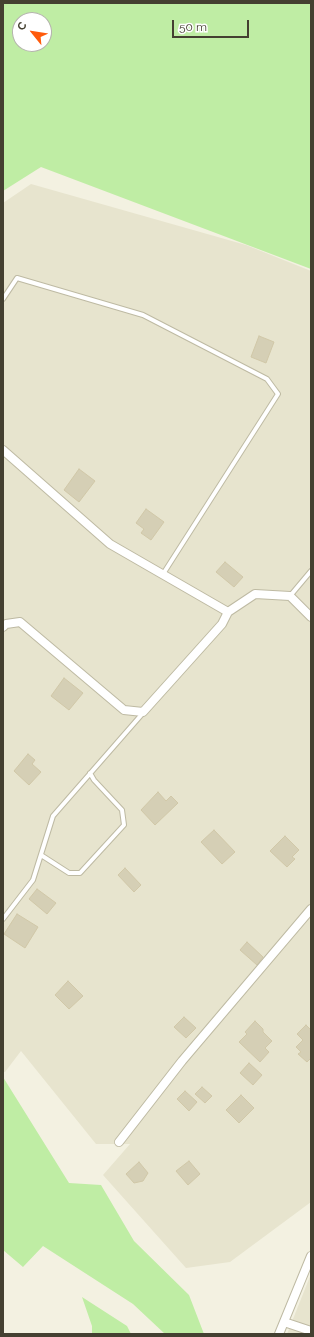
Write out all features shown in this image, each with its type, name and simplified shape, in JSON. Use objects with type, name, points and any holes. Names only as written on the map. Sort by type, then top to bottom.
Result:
[{"type":"street","points":[[3,450],[110,544],[228,612]]},
{"type":"street","points":[[3,627],[6,624],[20,622],[124,710],[143,712],[222,624],[228,612],[255,594],[290,596],[311,617]]},
{"type":"street","points":[[119,1142],[182,1061],[311,909]]},
{"type":"street","points":[[279,1334],[311,1256]]},
{"type":"street","points":[[284,1322],[311,1331]]},
{"type":"lane","points":[[3,299],[16,278],[143,315],[267,379],[278,394],[163,574]]},
{"type":"lane","points":[[290,596],[311,571]]},
{"type":"lane","points":[[3,919],[33,880],[53,816],[143,712]]},
{"type":"lane","points":[[41,855],[69,873],[80,873],[124,824],[122,810],[94,780],[90,773]]},
{"type":"shaded area","points":[[31,184],[246,245],[311,271],[311,1202],[230,1262],[186,1268],[103,1175],[130,1144],[96,1144],[21,1051],[5,1072],[3,1072],[3,203]]},
{"type":"shaded area","points":[[311,1274],[311,1334],[287,1334]]},
{"type":"green space","points":[[3,3],[311,3],[311,269],[41,167],[3,191]]},
{"type":"green space","points":[[3,1077],[69,1183],[101,1185],[134,1241],[189,1295],[204,1334],[165,1334],[133,1304],[43,1246],[23,1267],[3,1250]]},
{"type":"green space","points":[[82,1297],[127,1326],[131,1334],[92,1334],[92,1326]]},
{"type":"building","points":[[259,336],[274,342],[266,363],[251,357]]},
{"type":"building","points":[[79,469],[95,481],[79,502],[64,490]]},
{"type":"building","points":[[146,509],[164,522],[151,540],[141,533],[144,529],[136,523]]},
{"type":"building","points":[[225,562],[243,577],[234,587],[216,572]]},
{"type":"building","points":[[64,678],[83,693],[69,710],[51,696]]},
{"type":"building","points":[[28,754],[35,760],[32,764],[41,772],[29,785],[14,771]]},
{"type":"building","points":[[158,792],[166,801],[171,796],[178,803],[155,825],[141,810]]},
{"type":"building","points":[[214,830],[235,852],[222,864],[201,842]]},
{"type":"building","points":[[285,836],[299,850],[292,857],[295,859],[287,867],[270,851]]},
{"type":"building","points":[[125,868],[141,885],[134,892],[118,875]]},
{"type":"building","points":[[37,889],[56,903],[47,914],[29,899]]},
{"type":"building","points":[[17,914],[38,927],[25,948],[4,934]]},
{"type":"building","points":[[247,942],[263,957],[257,965],[240,950]]},
{"type":"building","points":[[68,981],[83,996],[69,1009],[55,995]]},
{"type":"building","points":[[184,1017],[196,1028],[186,1038],[174,1027]]},
{"type":"building","points":[[255,1021],[272,1041],[265,1048],[269,1052],[260,1062],[239,1042],[247,1034],[245,1032]]},
{"type":"building","points":[[306,1025],[311,1030],[311,1058],[307,1062],[298,1054],[301,1052],[296,1047],[303,1040],[297,1034]]},
{"type":"building","points":[[249,1063],[262,1075],[253,1085],[240,1073]]},
{"type":"building","points":[[202,1087],[212,1096],[205,1103],[195,1094]]},
{"type":"building","points":[[185,1091],[197,1102],[189,1111],[177,1099]]},
{"type":"building","points":[[241,1095],[254,1108],[239,1123],[226,1110]]},
{"type":"building","points":[[189,1161],[200,1174],[188,1185],[176,1171]]},
{"type":"building","points":[[139,1162],[148,1173],[143,1181],[134,1183],[126,1174]]}]
